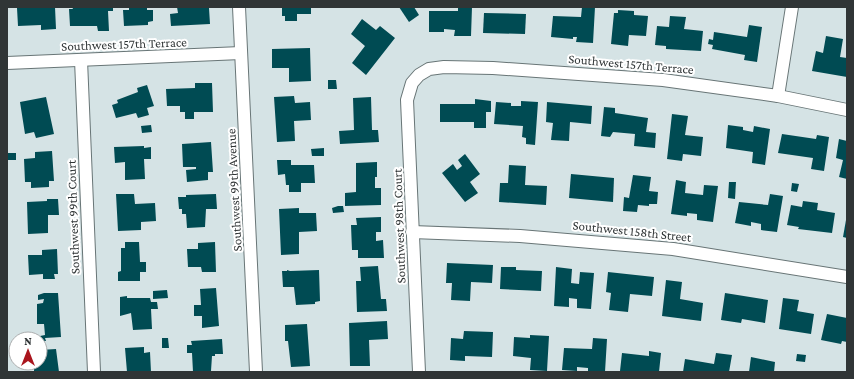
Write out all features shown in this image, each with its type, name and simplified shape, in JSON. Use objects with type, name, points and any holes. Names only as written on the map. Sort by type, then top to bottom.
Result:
[{"type":"street","name":"Southwest 99th Avenue","points":[[239,7],[256,372]]},
{"type":"street","points":[[778,96],[792,7]]},
{"type":"street","name":"Southwest 157th Terrace","points":[[7,63],[241,53]]},
{"type":"street","name":"Southwest 99th Court","points":[[81,60],[94,372]]},
{"type":"street","name":"Southwest 157th Terrace","points":[[414,81],[422,73],[434,68],[493,68],[663,80],[778,96],[847,110]]},
{"type":"street","name":"Southwest 98th Court","points":[[414,81],[410,88],[407,100],[419,372]]},
{"type":"street","name":"Southwest 158th Street","points":[[412,232],[520,236],[666,248],[847,277]]},
{"type":"building","points":[[55,7],[56,29],[41,30],[41,25],[18,26],[17,8]]},
{"type":"building","points":[[72,7],[113,7],[113,11],[108,11],[109,31],[98,31],[97,26],[70,26],[69,9],[73,9]]},
{"type":"building","points":[[129,7],[147,7],[147,10],[153,10],[153,21],[148,22],[148,25],[124,26],[123,10],[129,10]]},
{"type":"building","points":[[177,7],[209,8],[210,24],[171,26],[170,14],[178,13]]},
{"type":"building","points":[[282,7],[311,7],[311,14],[297,14],[297,21],[285,21],[285,16],[282,16]]},
{"type":"building","points":[[399,7],[414,7],[419,15],[409,22]]},
{"type":"building","points":[[458,7],[472,7],[471,36],[454,36],[455,30],[444,29],[444,32],[429,32],[429,11],[458,11]]},
{"type":"building","points":[[582,7],[595,7],[593,43],[576,42],[577,37],[573,37],[573,39],[551,37],[553,16],[581,17]]},
{"type":"building","points":[[618,10],[634,11],[634,15],[648,16],[646,36],[629,35],[628,46],[611,44],[614,13],[618,13]]},
{"type":"building","points":[[484,13],[526,14],[525,34],[483,33]]},
{"type":"building","points":[[670,16],[686,17],[684,29],[703,31],[701,51],[666,49],[666,46],[655,45],[657,26],[669,27]]},
{"type":"building","points":[[362,19],[376,30],[380,26],[395,38],[366,75],[352,63],[365,46],[351,34]]},
{"type":"building","points":[[749,25],[762,27],[757,62],[744,60],[745,55],[712,49],[713,45],[708,44],[709,39],[713,40],[714,32],[747,37]]},
{"type":"building","points":[[826,36],[843,39],[840,57],[847,58],[847,77],[812,71],[816,51],[823,53]]},
{"type":"building","points":[[310,48],[311,81],[289,82],[289,68],[272,68],[272,49]]},
{"type":"building","points":[[328,80],[336,80],[337,89],[328,89]]},
{"type":"building","points":[[195,83],[212,83],[213,112],[194,112],[194,119],[185,119],[185,112],[180,112],[180,106],[167,106],[166,89],[195,88]]},
{"type":"building","points":[[147,85],[154,106],[147,108],[149,115],[138,118],[136,113],[116,118],[112,105],[118,103],[117,100],[138,92],[137,88]]},
{"type":"building","points":[[294,96],[295,103],[310,102],[311,120],[294,121],[295,141],[277,142],[274,97]]},
{"type":"building","points":[[46,97],[54,134],[36,138],[34,132],[25,134],[20,102]]},
{"type":"building","points":[[371,97],[372,130],[378,130],[379,142],[340,144],[339,131],[354,130],[353,98]]},
{"type":"building","points":[[475,99],[491,101],[491,112],[486,112],[486,128],[474,128],[474,122],[440,122],[440,104],[475,104]]},
{"type":"building","points":[[521,101],[538,102],[535,145],[526,144],[526,138],[522,137],[523,126],[494,124],[496,102],[511,103],[511,106],[521,106]]},
{"type":"building","points":[[547,102],[592,106],[591,124],[570,122],[569,141],[551,140],[553,123],[546,122]]},
{"type":"building","points":[[604,107],[615,108],[615,113],[648,118],[646,132],[656,133],[655,148],[634,146],[635,134],[613,132],[610,137],[601,136]]},
{"type":"building","points":[[672,114],[688,116],[685,135],[703,137],[701,156],[683,154],[682,161],[667,159]]},
{"type":"building","points":[[151,125],[152,132],[142,133],[141,126]]},
{"type":"building","points":[[728,125],[743,127],[743,130],[753,132],[754,126],[770,129],[765,165],[752,163],[753,152],[726,148]]},
{"type":"building","points":[[782,134],[816,139],[817,135],[829,137],[824,171],[811,169],[813,158],[778,153]]},
{"type":"building","points":[[839,139],[847,141],[847,179],[839,177],[843,160],[836,158]]},
{"type":"building","points":[[211,142],[213,172],[208,172],[208,180],[187,182],[186,170],[196,169],[196,167],[183,167],[182,144]]},
{"type":"building","points":[[144,146],[144,148],[151,147],[151,159],[144,159],[145,179],[125,180],[125,162],[115,163],[114,147]]},
{"type":"building","points":[[324,148],[324,156],[312,156],[311,149]]},
{"type":"building","points":[[52,151],[54,181],[49,181],[49,187],[31,188],[31,182],[25,182],[24,159],[35,158],[35,152]]},
{"type":"building","points":[[7,153],[16,153],[16,160],[7,160]]},
{"type":"building","points":[[465,154],[480,174],[470,182],[478,193],[465,202],[442,173],[453,164],[457,170],[462,166],[458,160]]},
{"type":"building","points":[[277,160],[291,160],[291,165],[314,165],[315,183],[301,183],[301,192],[289,192],[289,185],[286,185],[285,174],[278,175]]},
{"type":"building","points":[[377,162],[375,188],[381,188],[381,205],[345,206],[345,193],[356,192],[356,163]]},
{"type":"building","points":[[509,165],[526,166],[525,185],[547,186],[546,205],[499,202],[500,183],[508,183]]},
{"type":"building","points":[[571,174],[614,178],[613,202],[569,198]]},
{"type":"building","points":[[633,175],[651,177],[649,191],[658,192],[657,204],[649,204],[649,206],[638,205],[637,212],[623,211],[624,197],[629,198]]},
{"type":"building","points":[[676,180],[686,182],[685,193],[703,195],[704,185],[718,186],[713,222],[697,220],[697,214],[687,213],[687,216],[671,214]]},
{"type":"building","points":[[729,182],[736,182],[735,199],[728,198]]},
{"type":"building","points":[[792,183],[799,184],[797,192],[791,191]]},
{"type":"building","points":[[116,194],[134,194],[135,204],[155,203],[156,221],[141,222],[141,230],[118,231]]},
{"type":"building","points":[[216,194],[217,209],[206,209],[205,227],[187,228],[186,214],[182,214],[182,209],[179,209],[178,197],[186,197],[186,195]]},
{"type":"building","points":[[770,194],[783,196],[777,232],[761,230],[761,224],[751,222],[751,226],[735,223],[739,202],[768,205]]},
{"type":"building","points":[[47,199],[58,199],[59,215],[48,215],[48,233],[28,234],[27,202],[47,201]]},
{"type":"building","points":[[803,201],[818,203],[817,210],[835,213],[832,233],[798,229],[799,227],[787,225],[791,205],[802,207]]},
{"type":"building","points":[[343,206],[344,212],[333,213],[332,208]]},
{"type":"building","points":[[299,208],[299,213],[316,213],[317,231],[299,232],[299,254],[281,255],[279,209]]},
{"type":"building","points":[[381,217],[381,232],[376,232],[376,241],[383,240],[384,258],[358,258],[358,250],[352,250],[351,225],[357,225],[356,218]]},
{"type":"building","points":[[847,220],[847,238],[843,237]]},
{"type":"building","points":[[125,242],[139,242],[140,262],[146,262],[146,272],[140,272],[140,281],[118,281],[118,272],[121,271],[121,248],[125,248]]},
{"type":"building","points":[[215,242],[216,272],[202,272],[201,267],[188,267],[187,249],[198,249],[198,243]]},
{"type":"building","points":[[57,249],[58,274],[54,274],[55,279],[43,279],[43,274],[29,275],[28,255],[42,255],[42,250]]},
{"type":"building","points":[[447,263],[493,265],[492,283],[471,282],[470,301],[451,300],[452,283],[446,283]]},
{"type":"building","points":[[378,266],[381,299],[386,299],[387,311],[357,312],[356,281],[361,281],[360,267]]},
{"type":"building","points":[[501,267],[516,267],[516,270],[542,271],[541,291],[500,289]]},
{"type":"building","points":[[556,267],[572,269],[571,283],[579,284],[580,272],[594,273],[591,309],[577,308],[577,299],[569,298],[569,307],[554,306]]},
{"type":"building","points":[[319,270],[320,301],[315,302],[315,304],[296,305],[294,287],[283,287],[282,271]]},
{"type":"building","points":[[608,272],[654,277],[652,296],[630,294],[628,312],[609,310],[611,293],[606,292]]},
{"type":"building","points":[[666,280],[682,282],[680,299],[703,303],[701,321],[662,316]]},
{"type":"building","points":[[216,288],[219,326],[202,328],[202,316],[194,316],[194,305],[201,305],[200,289]]},
{"type":"building","points":[[167,290],[168,298],[153,299],[153,291]]},
{"type":"building","points":[[44,293],[58,293],[61,337],[48,338],[48,331],[45,331],[44,324],[37,324],[37,304],[43,303],[44,299],[38,300],[38,295]]},
{"type":"building","points":[[725,293],[768,300],[765,323],[742,319],[741,323],[721,320]]},
{"type":"building","points":[[127,296],[127,298],[150,298],[151,302],[157,302],[158,309],[151,309],[152,329],[133,330],[131,313],[120,316],[120,297]]},
{"type":"building","points":[[783,298],[799,300],[797,311],[814,314],[811,334],[779,329]]},
{"type":"building","points":[[827,314],[847,318],[847,342],[842,341],[841,344],[821,340]]},
{"type":"building","points":[[387,321],[388,339],[369,340],[370,366],[350,366],[349,323]]},
{"type":"building","points":[[307,324],[310,366],[291,367],[288,341],[285,341],[285,325]]},
{"type":"building","points":[[464,331],[493,332],[492,357],[465,356],[465,361],[450,360],[451,338],[463,339]]},
{"type":"building","points":[[530,335],[549,336],[547,371],[530,370],[531,358],[513,356],[514,337],[530,338]]},
{"type":"building","points":[[162,338],[168,338],[169,348],[162,348]]},
{"type":"building","points":[[593,338],[607,339],[605,372],[588,372],[588,368],[577,367],[577,371],[562,370],[564,348],[592,349]]},
{"type":"building","points":[[222,339],[223,354],[215,354],[215,356],[212,356],[211,371],[193,372],[192,353],[187,353],[187,345],[192,345],[191,341]]},
{"type":"building","points":[[144,347],[144,353],[150,352],[151,372],[127,372],[125,348]]},
{"type":"building","points":[[56,349],[59,372],[34,372],[48,371],[48,350]]},
{"type":"building","points":[[649,351],[661,353],[659,372],[620,371],[622,353],[649,356]]},
{"type":"building","points":[[716,353],[732,355],[729,372],[683,372],[685,359],[714,364]]},
{"type":"building","points":[[797,354],[806,355],[805,362],[796,361]]},
{"type":"building","points":[[751,357],[775,362],[774,372],[749,372]]}]
